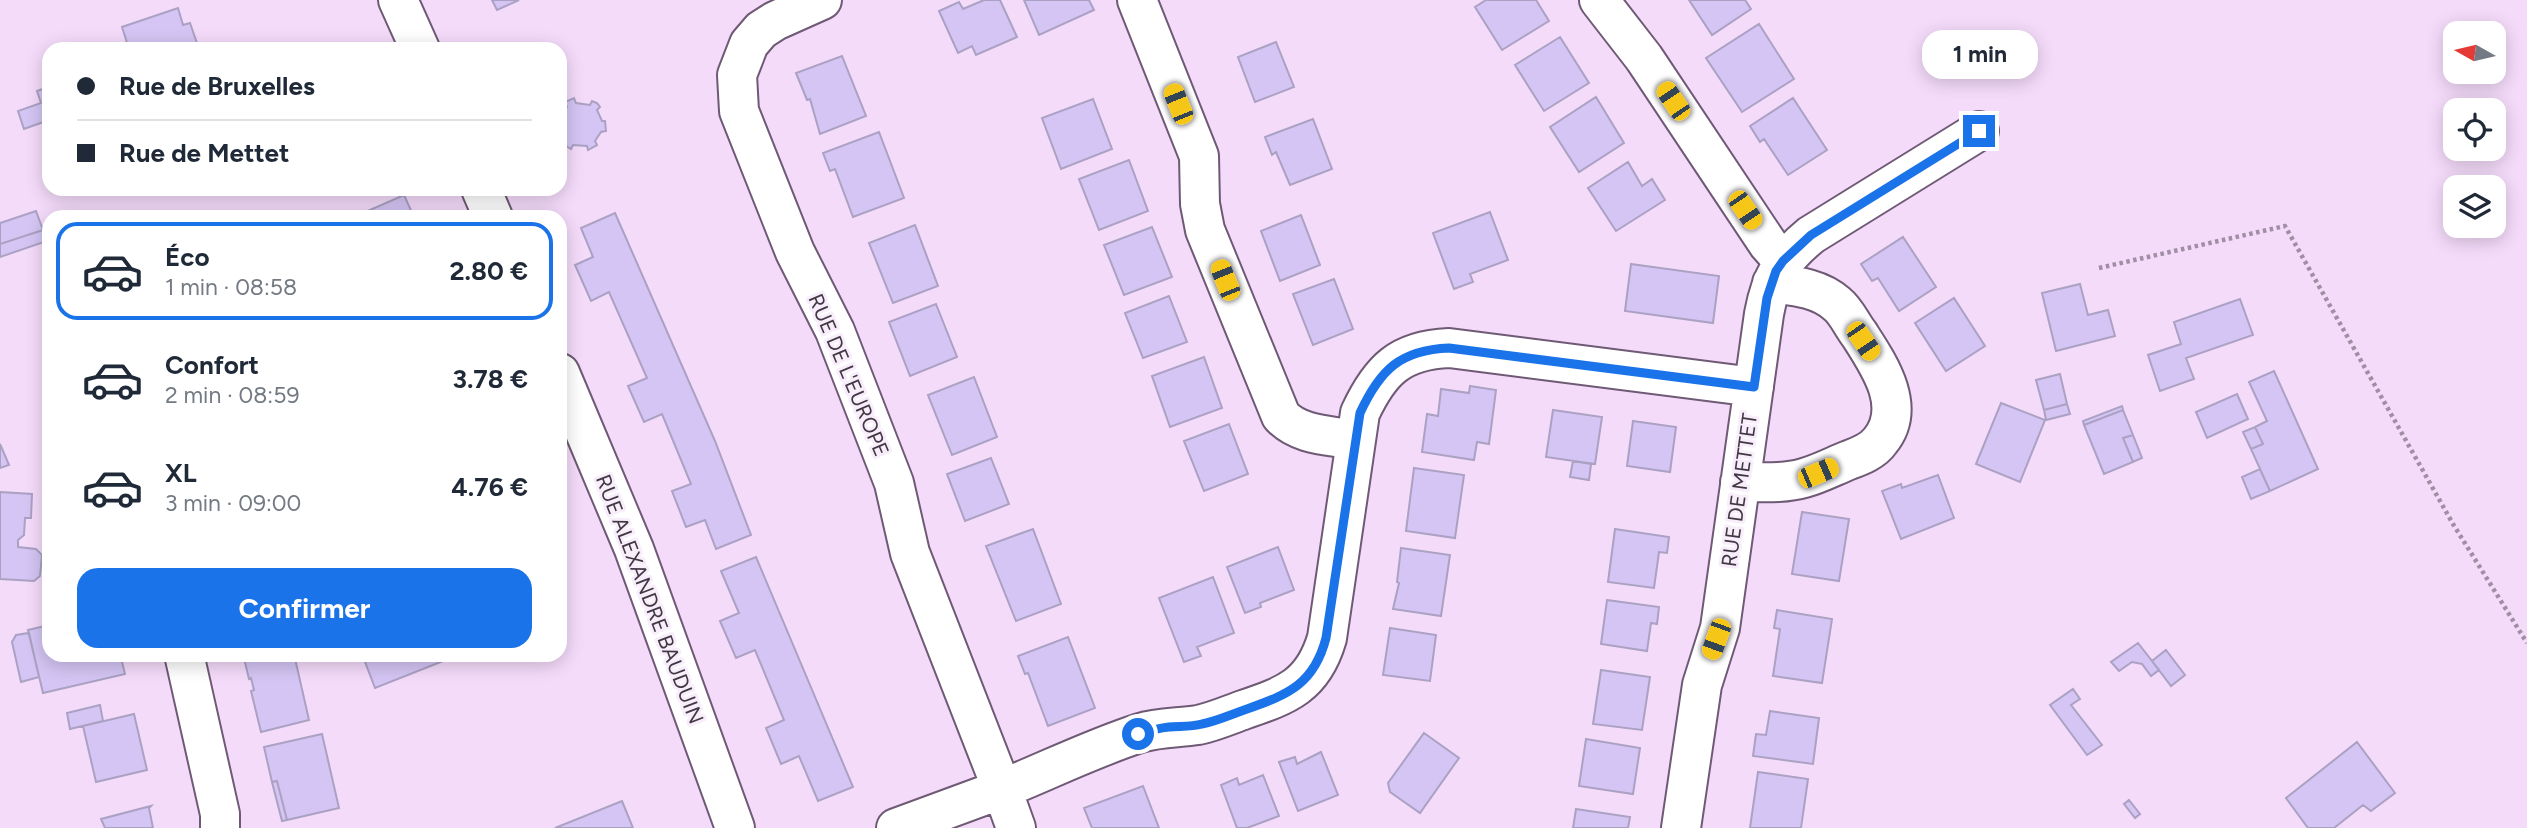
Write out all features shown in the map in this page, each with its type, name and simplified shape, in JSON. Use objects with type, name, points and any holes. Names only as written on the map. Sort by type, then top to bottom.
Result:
[{"type":"street","points":[[398,0],[417,42]]},
{"type":"street","name":"RUE DE L'EUROPE","points":[[822,0],[775,21],[761,30],[749,44],[737,75],[739,111],[795,252],[835,331],[894,483],[910,553],[1002,789]]},
{"type":"street","points":[[1137,0],[1199,156],[1200,204],[1205,230],[1281,416],[1302,431],[1355,440]]},
{"type":"street","points":[[1599,0],[1644,58],[1768,244],[1778,272],[1839,305],[1875,359],[1890,396],[1892,413],[1889,429],[1879,444],[1866,453],[1802,478],[1740,482]]},
{"type":"street","points":[[1778,272],[1811,235],[1979,131]]},
{"type":"street","name":"RUE DE METTET","points":[[1681,828],[1702,685],[1720,628],[1767,298],[1778,272]]},
{"type":"street","points":[[896,828],[1138,734],[1213,721],[1290,692],[1303,682],[1322,655],[1326,638],[1360,413],[1376,383],[1401,359],[1433,348],[1475,350],[1754,387]]},
{"type":"street","name":"RUE ALEXANDRE BAUDUIN","points":[[567,390],[634,549],[735,828]]},
{"type":"street","points":[[186,662],[220,814],[220,828]]},
{"type":"street","points":[[1002,789],[1016,828]]},
{"type":"path","points":[[2099,268],[2286,226],[2453,524],[2527,643]]},
{"type":"building","points":[[492,0],[519,0],[497,10]]},
{"type":"building","points":[[984,0],[1000,0],[1017,37],[976,55],[972,46],[958,53],[939,11],[959,2],[963,9]]},
{"type":"building","points":[[1024,0],[1089,0],[1094,10],[1039,35]]},
{"type":"building","points":[[1486,0],[1536,0],[1549,21],[1502,50],[1475,7]]},
{"type":"building","points":[[1689,0],[1745,0],[1751,9],[1712,35]]},
{"type":"building","points":[[178,8],[183,25],[190,23],[197,42],[127,42],[122,27]]},
{"type":"building","points":[[1759,24],[1794,79],[1742,112],[1706,58]]},
{"type":"building","points":[[1560,37],[1589,83],[1544,111],[1515,65]]},
{"type":"building","points":[[1276,42],[1294,87],[1255,102],[1238,57]]},
{"type":"building","points":[[842,56],[866,116],[820,134],[810,99],[807,100],[796,73]]},
{"type":"building","points":[[42,89],[42,123],[24,129],[18,111],[41,103],[37,91]]},
{"type":"building","points":[[1596,97],[1624,143],[1579,172],[1550,127]]},
{"type":"building","points":[[574,98],[576,103],[590,105],[592,101],[600,107],[597,110],[602,121],[605,121],[606,131],[601,132],[595,141],[597,145],[588,150],[587,146],[573,145],[571,149],[567,146],[567,101]]},
{"type":"building","points":[[1793,98],[1827,150],[1788,175],[1764,139],[1760,142],[1750,126]]},
{"type":"building","points":[[1093,99],[1112,149],[1061,169],[1042,118]]},
{"type":"building","points":[[1313,119],[1332,169],[1290,185],[1276,152],[1272,155],[1265,137]]},
{"type":"building","points":[[879,132],[904,198],[853,217],[835,169],[830,171],[823,153]]},
{"type":"building","points":[[1129,160],[1148,211],[1099,230],[1079,179]]},
{"type":"building","points":[[1628,162],[1642,186],[1652,179],[1665,200],[1616,231],[1588,188]]},
{"type":"building","points":[[404,196],[411,210],[370,210]]},
{"type":"building","points":[[36,211],[42,230],[0,244],[0,223]]},
{"type":"building","points":[[1490,212],[1508,260],[1470,274],[1473,282],[1454,289],[1433,233]]},
{"type":"building","points":[[615,213],[715,441],[751,535],[716,549],[705,520],[686,527],[672,491],[691,484],[662,414],[644,422],[628,386],[647,378],[609,292],[591,301],[575,265],[593,257],[581,228]]},
{"type":"building","points":[[1301,215],[1320,265],[1280,281],[1261,231]]},
{"type":"building","points":[[915,225],[938,286],[893,303],[869,243]]},
{"type":"building","points":[[1152,227],[1172,277],[1124,295],[1104,245]]},
{"type":"building","points":[[42,230],[42,243],[0,257],[0,244]]},
{"type":"building","points":[[1903,237],[1936,287],[1899,311],[1878,278],[1872,281],[1861,264]]},
{"type":"building","points":[[1631,264],[1719,276],[1713,323],[1625,311]]},
{"type":"building","points":[[1334,279],[1353,329],[1313,345],[1293,294]]},
{"type":"building","points":[[2080,284],[2088,315],[2108,310],[2115,336],[2056,351],[2042,293]]},
{"type":"building","points":[[1169,296],[1187,342],[1143,358],[1125,313]]},
{"type":"building","points":[[1954,298],[1985,346],[1946,371],[1915,323]]},
{"type":"building","points":[[2240,299],[2253,335],[2186,358],[2194,379],[2160,391],[2148,355],[2181,344],[2174,322]]},
{"type":"building","points":[[936,304],[957,357],[910,376],[889,322]]},
{"type":"building","points":[[1204,357],[1222,408],[1170,427],[1152,376]]},
{"type":"building","points":[[2274,371],[2318,469],[2270,491],[2251,449],[2263,444],[2255,427],[2267,421],[2249,382]]},
{"type":"building","points":[[2060,374],[2067,404],[2044,410],[2036,380]]},
{"type":"building","points":[[974,377],[997,437],[952,455],[928,395]]},
{"type":"building","points":[[1470,386],[1496,390],[1489,444],[1477,442],[1474,460],[1422,452],[1427,414],[1438,416],[1441,389],[1469,393]]},
{"type":"building","points":[[2237,394],[2248,419],[2207,438],[2196,412]]},
{"type":"building","points":[[2001,403],[2045,420],[2020,482],[1976,464]]},
{"type":"building","points":[[2067,404],[2070,414],[2046,420],[2044,410]]},
{"type":"building","points":[[2122,406],[2123,410],[2084,425],[2083,421]]},
{"type":"building","points":[[1553,410],[1602,417],[1595,464],[1546,457]]},
{"type":"building","points":[[2123,410],[2133,435],[2123,438],[2133,462],[2104,474],[2084,425]]},
{"type":"building","points":[[1633,421],[1676,427],[1670,472],[1627,466]]},
{"type":"building","points":[[1229,424],[1248,474],[1204,491],[1184,441]]},
{"type":"building","points":[[2255,427],[2263,444],[2251,449],[2243,432]]},
{"type":"building","points":[[2133,435],[2142,458],[2133,462],[2123,438]]},
{"type":"building","points":[[0,444],[9,465],[0,468]]},
{"type":"building","points":[[991,458],[1009,504],[965,521],[947,474]]},
{"type":"building","points":[[1573,461],[1591,464],[1589,480],[1570,477]]},
{"type":"building","points":[[1414,468],[1464,475],[1455,538],[1406,531]]},
{"type":"building","points":[[2260,469],[2270,491],[2251,499],[2242,477]]},
{"type":"building","points":[[1938,475],[1954,518],[1901,539],[1882,491],[1901,484],[1902,488]]},
{"type":"building","points":[[0,492],[32,494],[31,518],[25,518],[24,535],[18,540],[18,547],[36,549],[42,555],[40,576],[34,581],[0,579]]},
{"type":"building","points":[[1802,512],[1849,519],[1839,581],[1792,574]]},
{"type":"building","points":[[1033,529],[1061,604],[1016,621],[986,546]]},
{"type":"building","points":[[1615,529],[1669,537],[1667,553],[1659,552],[1654,588],[1608,582]]},
{"type":"building","points":[[1278,547],[1294,590],[1260,603],[1261,607],[1245,613],[1227,567]]},
{"type":"building","points":[[1401,548],[1450,555],[1441,616],[1393,609],[1399,583]]},
{"type":"building","points":[[756,557],[853,787],[818,801],[799,756],[781,764],[766,728],[784,720],[755,650],[736,658],[720,621],[739,613],[721,571]]},
{"type":"building","points":[[1213,577],[1234,633],[1197,647],[1201,656],[1184,662],[1159,598]]},
{"type":"building","points":[[1607,600],[1659,607],[1657,624],[1651,623],[1647,651],[1601,644]]},
{"type":"building","points":[[1777,610],[1832,619],[1822,683],[1773,676],[1780,629],[1774,628]]},
{"type":"building","points":[[42,627],[42,662],[122,662],[125,674],[43,693],[28,630]]},
{"type":"building","points":[[1390,628],[1436,635],[1430,681],[1383,675]]},
{"type":"building","points":[[29,633],[39,677],[21,682],[12,642],[16,635]]},
{"type":"building","points":[[1068,637],[1095,708],[1048,726],[1028,673],[1025,674],[1018,656]]},
{"type":"building","points":[[2138,643],[2159,670],[2151,676],[2142,664],[2132,662],[2119,671],[2111,662]]},
{"type":"building","points":[[2166,650],[2185,675],[2171,686],[2152,661]]},
{"type":"building","points":[[245,662],[296,662],[309,720],[261,732],[251,691],[254,690],[251,678],[249,679]]},
{"type":"building","points":[[365,662],[441,662],[375,688]]},
{"type":"building","points":[[1601,670],[1650,677],[1642,730],[1593,724]]},
{"type":"building","points":[[2073,689],[2080,699],[2071,705],[2102,745],[2087,755],[2050,705]]},
{"type":"building","points":[[100,705],[103,721],[70,729],[67,713]]},
{"type":"building","points":[[1770,711],[1819,718],[1813,764],[1753,756],[1756,734],[1766,735]]},
{"type":"building","points":[[134,714],[147,770],[96,782],[83,726]]},
{"type":"building","points":[[1424,733],[1459,758],[1420,813],[1390,792],[1388,783]]},
{"type":"building","points":[[322,734],[339,808],[287,820],[277,781],[272,782],[264,747]]},
{"type":"building","points":[[1586,739],[1640,748],[1633,794],[1579,786]]},
{"type":"building","points":[[2357,742],[2395,793],[2371,811],[2363,805],[2334,828],[2308,828],[2286,798]]},
{"type":"building","points":[[1321,752],[1338,795],[1298,811],[1279,762],[1295,757],[1297,764]]},
{"type":"building","points":[[1758,772],[1808,779],[1801,828],[1750,828]]},
{"type":"building","points":[[1263,775],[1279,816],[1247,828],[1237,828],[1221,785],[1237,778],[1239,785]]},
{"type":"building","points":[[277,781],[287,820],[282,821],[272,782]]},
{"type":"building","points":[[1143,786],[1159,828],[1092,828],[1084,808]]},
{"type":"building","points":[[2129,800],[2140,814],[2135,818],[2124,804]]},
{"type":"building","points":[[622,801],[633,828],[555,828]]},
{"type":"building","points":[[151,806],[149,808],[153,828],[105,828],[101,819]]},
{"type":"building","points":[[1576,809],[1630,817],[1628,828],[1573,828]]},
{"type":"route","points":[[1138,734],[1154,729],[1200,725],[1273,699],[1290,692],[1303,682],[1314,668],[1322,655],[1326,638],[1360,413],[1376,383],[1401,359],[1433,348],[1475,350],[1754,387],[1767,298],[1776,271],[1783,261],[1811,235],[1979,131]]}]
